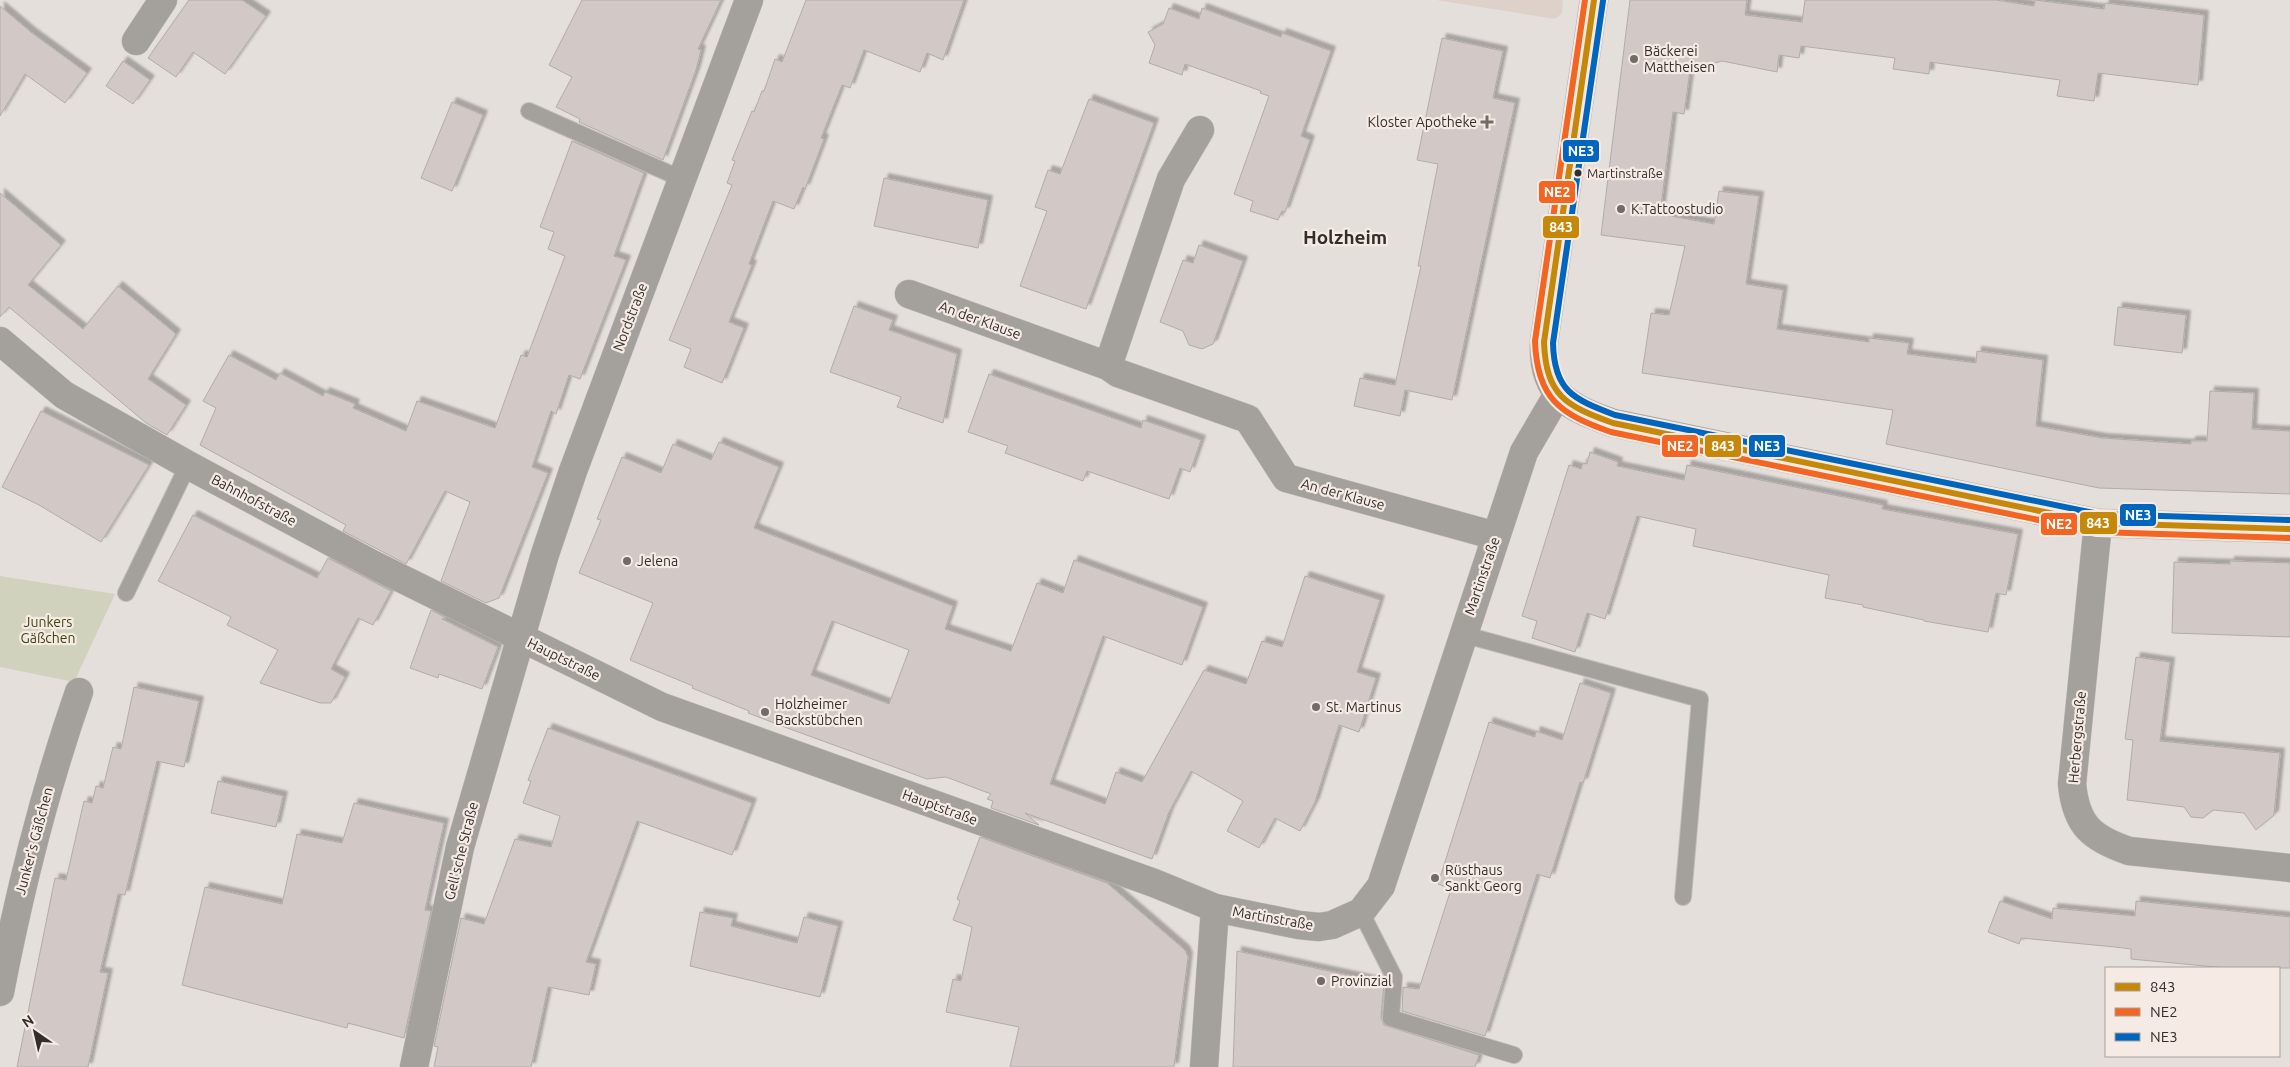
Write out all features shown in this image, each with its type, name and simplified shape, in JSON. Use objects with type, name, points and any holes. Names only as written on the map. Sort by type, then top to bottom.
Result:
[{"type":"street","points":[[136,41],[163,0]]},
{"type":"street","name":"Nordstraße","points":[[521,638],[545,554],[573,471],[749,0]]},
{"type":"street","points":[[1594,0],[1544,342],[1543,362],[1548,378],[1558,394],[1572,406],[1613,423],[2098,524],[2290,529]]},
{"type":"street","points":[[1108,366],[1171,178],[1200,130]]},
{"type":"street","name":"An der Klause","points":[[908,294],[1108,366],[1118,373],[1248,419],[1286,478],[1496,536]]},
{"type":"street","name":"Bahnhofstraße","points":[[4,351],[64,395],[188,465],[374,565],[521,638]]},
{"type":"street","name":"Martinstraße","points":[[1215,908],[1318,927],[1332,925],[1361,912],[1380,886],[1462,634],[1524,452],[1558,394]]},
{"type":"street","name":"Herbergstraße","points":[[2098,524],[2072,784],[2074,806],[2082,823],[2096,836],[2112,845],[2130,851],[2290,868]]},
{"type":"street","name":"Hauptstraße","points":[[521,638],[662,707],[1144,880],[1215,908]]},
{"type":"street","name":"Gell'sche Straße","points":[[414,1067],[460,847],[521,638]]},
{"type":"street","name":"Junker's Gäßchen","points":[[0,992],[18,899],[34,835],[51,774],[79,692]]},
{"type":"street","points":[[1204,1067],[1215,908]]},
{"type":"lane","points":[[529,111],[682,179]]},
{"type":"lane","points":[[126,593],[188,465]]},
{"type":"lane","points":[[1462,634],[1700,699],[1682,897]]},
{"type":"lane","points":[[1361,912],[1394,977],[1391,1018],[1514,1054]]},
{"type":"shaded area","points":[[1436,0],[1563,0],[1562,13],[1555,19]]},
{"type":"green space","name":"Junkers Gäßchen","points":[[0,576],[115,594],[74,682],[0,667]]},
{"type":"building","points":[[189,0],[242,0],[266,16],[225,74],[193,52],[176,77],[148,58]]},
{"type":"building","points":[[582,0],[721,0],[698,49],[701,50],[696,70],[663,160],[579,122],[580,119],[556,107],[572,77],[549,65]]},
{"type":"building","points":[[806,0],[964,0],[943,60],[927,53],[920,72],[864,50],[850,88],[842,85],[821,138],[824,139],[805,189],[803,187],[794,209],[773,201],[749,264],[752,265],[729,322],[744,328],[722,383],[684,367],[691,349],[669,340],[732,185],[727,183],[735,161],[732,160],[752,111],[754,112],[762,91],[764,91],[775,59],[782,62]]},
{"type":"building","points":[[1630,0],[1747,0],[1745,15],[1802,22],[1805,0],[1996,0],[2034,6],[2035,0],[2104,9],[2105,3],[2204,15],[2198,85],[2098,73],[2094,101],[2057,96],[2060,80],[1930,62],[1929,74],[1893,69],[1895,58],[1801,46],[1799,58],[1779,55],[1777,72],[1722,61],[1690,70],[1684,114],[1673,112],[1660,214],[1714,224],[1719,191],[1759,196],[1746,284],[1783,290],[1777,329],[1869,342],[1869,338],[1909,343],[1907,354],[1976,363],[1977,351],[2043,360],[2036,426],[2102,438],[2191,444],[2191,441],[2207,441],[2210,391],[2254,393],[2252,429],[2290,431],[2290,494],[2099,488],[1886,444],[1893,410],[1642,373],[1651,313],[1669,315],[1685,246],[1601,235]]},
{"type":"building","points":[[0,6],[32,33],[87,73],[65,103],[25,74],[0,116]]},
{"type":"building","points":[[1169,8],[1199,19],[1202,8],[1281,37],[1282,33],[1331,51],[1301,136],[1310,140],[1285,212],[1282,211],[1278,220],[1250,211],[1253,201],[1234,194],[1269,96],[1260,93],[1261,91],[1185,64],[1182,75],[1149,63],[1155,45],[1148,32],[1163,24]]},
{"type":"building","points":[[1442,38],[1503,51],[1493,98],[1515,103],[1452,400],[1405,390],[1400,416],[1354,406],[1360,378],[1395,385],[1421,266],[1418,266],[1438,164],[1417,160]]},
{"type":"building","points":[[123,61],[150,80],[133,104],[106,86]]},
{"type":"building","points":[[1089,99],[1154,123],[1086,309],[1020,286],[1047,211],[1035,207],[1048,170],[1060,174]]},
{"type":"building","points":[[452,102],[483,115],[452,191],[421,178]]},
{"type":"building","points":[[572,141],[644,173],[614,256],[626,260],[580,379],[569,375],[556,414],[551,411],[532,467],[548,473],[499,598],[486,603],[441,581],[470,502],[445,491],[406,564],[343,531],[346,525],[200,445],[216,408],[203,401],[229,355],[276,380],[280,373],[323,396],[325,392],[355,404],[353,408],[406,431],[417,401],[495,428],[521,355],[527,357],[565,256],[548,249],[554,232],[540,227]]},
{"type":"building","points":[[884,178],[988,200],[978,248],[874,226]]},
{"type":"building","points":[[0,193],[61,245],[28,285],[83,329],[118,286],[176,334],[148,379],[186,405],[167,435],[146,423],[9,307],[0,317]]},
{"type":"building","points":[[1199,245],[1243,261],[1213,344],[1202,349],[1189,345],[1183,331],[1160,322],[1183,260],[1193,263]]},
{"type":"building","points":[[854,306],[893,320],[889,330],[957,354],[943,423],[897,407],[901,397],[830,372]]},
{"type":"building","points":[[2118,307],[2186,315],[2182,353],[2114,345]]},
{"type":"building","points":[[989,374],[1141,428],[1143,420],[1201,440],[1190,472],[1180,468],[1169,499],[1087,471],[1083,481],[1005,453],[1008,446],[968,432]]},
{"type":"building","points":[[41,411],[149,465],[101,542],[39,505],[2,487]]},
{"type":"building","points":[[719,442],[779,467],[754,528],[953,606],[945,629],[1011,651],[1037,583],[1063,593],[1074,560],[1203,607],[1182,665],[1103,636],[1050,784],[1105,804],[1116,772],[1142,782],[1204,670],[1246,684],[1262,641],[1282,647],[1305,576],[1380,600],[1357,672],[1376,678],[1359,732],[1339,725],[1315,802],[1300,831],[1275,818],[1259,848],[1227,831],[1243,801],[1191,771],[1169,812],[1152,859],[1025,813],[1039,825],[991,808],[993,801],[987,799],[991,794],[946,777],[927,779],[748,713],[749,711],[630,660],[653,603],[579,573],[601,520],[597,519],[622,457],[661,473],[673,444],[711,460]],"holes":[[[832,621],[909,650],[889,704],[811,675]]]},
{"type":"building","points":[[1590,452],[1618,462],[1617,466],[1684,480],[1687,465],[1883,505],[1882,509],[2018,534],[2006,595],[1996,593],[1988,632],[1924,621],[1863,607],[1863,605],[1825,598],[1829,575],[1693,546],[1696,529],[1637,516],[1605,619],[1587,613],[1575,652],[1532,638],[1537,621],[1522,616],[1569,465],[1581,469],[1583,463],[1587,464]]},
{"type":"building","points":[[193,515],[317,578],[328,558],[391,591],[373,625],[358,618],[331,669],[345,677],[331,703],[320,703],[260,683],[278,650],[227,625],[231,617],[158,581]]},
{"type":"building","points":[[2230,561],[2290,563],[2290,637],[2172,633],[2174,562],[2230,564]]},
{"type":"building","points":[[431,610],[446,618],[442,619],[498,647],[482,689],[439,674],[438,678],[410,668]]},
{"type":"building","points":[[2136,657],[2170,662],[2160,741],[2280,753],[2274,815],[2256,830],[2244,813],[2213,810],[2203,818],[2191,817],[2184,807],[2127,800],[2133,740],[2125,739]]},
{"type":"building","points":[[1580,683],[1611,693],[1583,783],[1580,782],[1550,878],[1537,874],[1485,1036],[1402,1011],[1403,987],[1419,989],[1451,889],[1438,884],[1489,722],[1535,737],[1536,731],[1562,740]]},
{"type":"building","points":[[134,687],[199,701],[184,767],[157,761],[125,895],[118,894],[100,972],[108,973],[88,1067],[17,1067],[55,878],[66,880],[84,801],[92,803],[96,786],[103,788],[113,747],[121,749]]},
{"type":"building","points":[[548,728],[752,803],[732,855],[637,821],[586,962],[596,964],[589,995],[548,987],[531,1067],[434,1067],[438,1047],[434,1046],[461,918],[484,924],[515,839],[551,847],[560,816],[523,803],[531,781],[528,780]]},
{"type":"building","points":[[218,781],[283,796],[276,827],[211,813]]},
{"type":"building","points":[[354,803],[444,823],[425,910],[431,911],[404,1038],[348,1023],[347,1028],[182,985],[205,887],[282,904],[297,834],[342,843]]},
{"type":"building","points":[[980,837],[1107,883],[1185,950],[1188,957],[1174,1067],[1010,1067],[1019,1027],[946,1012],[953,979],[961,981],[972,927],[953,920],[960,901],[957,899]]},
{"type":"building","points":[[2000,901],[2052,919],[2053,908],[2135,916],[2136,901],[2290,917],[2290,968],[2215,967],[2131,959],[2131,949],[2021,938],[2019,944],[1988,932]]},
{"type":"building","points":[[700,912],[733,918],[731,926],[797,943],[804,917],[838,926],[820,997],[690,966]]},
{"type":"building","points":[[1237,951],[1384,983],[1381,1017],[1384,1025],[1479,1055],[1475,1067],[1233,1067]]},
{"type":"transit line","name":"NE2","points":[[1585,0],[1535,341],[1537,361],[1546,391],[1565,411],[1611,432],[2097,532],[2290,538]]},
{"type":"transit line","name":"843","points":[[1594,0],[1544,342],[1549,375],[1554,387],[1571,404],[1613,423],[2098,523],[2290,529]]},
{"type":"transit line","name":"NE3","points":[[1603,1],[1553,343],[1557,372],[1562,383],[1577,398],[1615,415],[2099,514],[2290,520]]},
{"type":"place","name":"Bäckerei Mattheisen","points":[[1634,59]]},
{"type":"place","name":"Kloster Apotheke","points":[[1487,122]]},
{"type":"place","name":"Martinstraße","points":[[1578,173]]},
{"type":"place","name":"K.Tattoostudio","points":[[1621,209]]},
{"type":"place","name":"Jelena","points":[[627,561]]},
{"type":"place","name":"St. Martinus","points":[[1316,707]]},
{"type":"place","name":"Holzheimer Backstübchen","points":[[765,712]]},
{"type":"place","name":"Rüsthaus Sankt Georg","points":[[1435,878]]},
{"type":"place","name":"Provinzial","points":[[1321,981]]},
{"type":"district","name":"Holzheim","points":[[1345,237]]}]
